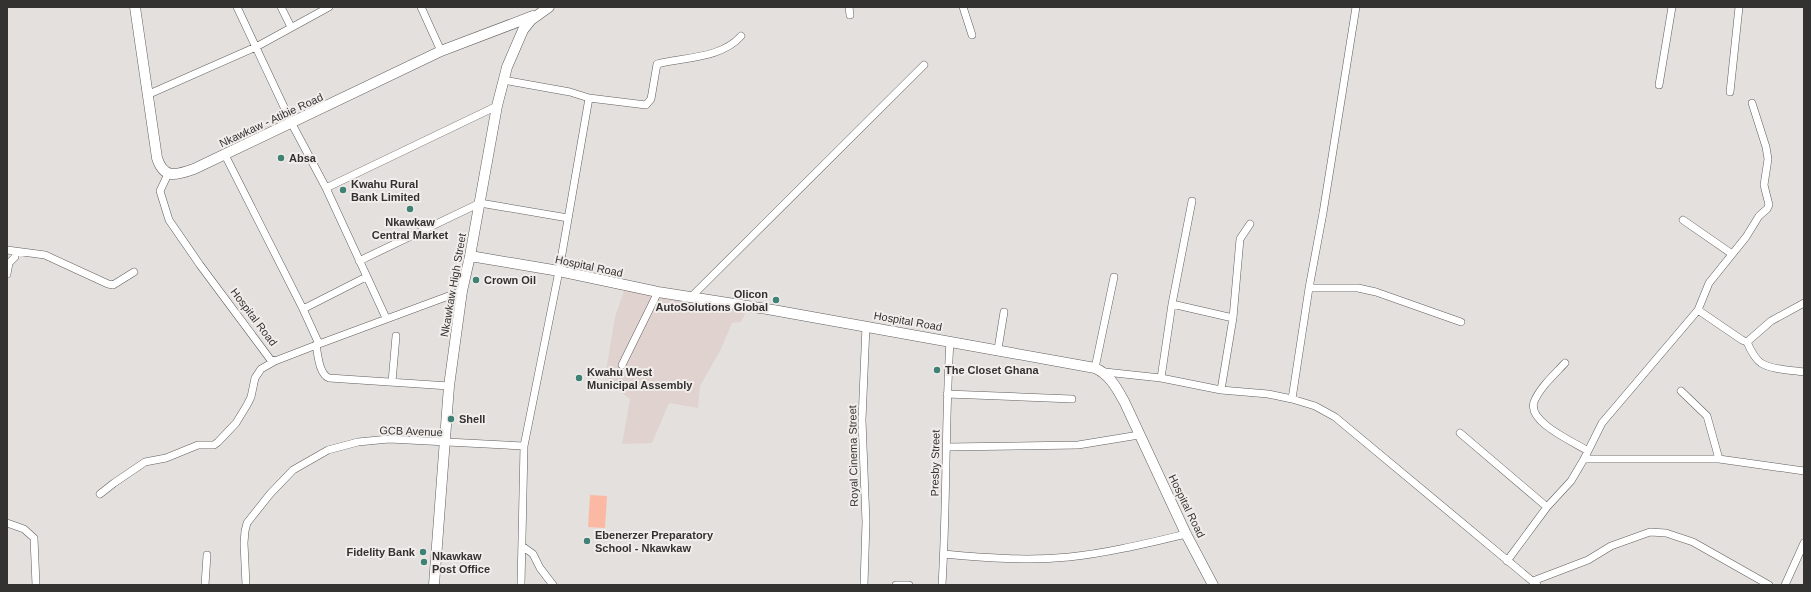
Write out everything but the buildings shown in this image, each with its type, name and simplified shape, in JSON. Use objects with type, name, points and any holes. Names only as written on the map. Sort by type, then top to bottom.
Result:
[{"type":"main road","points":[[135,7],[157,158],[162,171],[168,174]]},
{"type":"main road","name":"Nkawkaw - Atibie Road","points":[[168,174],[186,172],[292,124],[441,51],[545,10]]},
{"type":"main road","name":"Nkawkaw High Street","points":[[434,585],[449,386],[462,290],[470,256],[497,106],[507,67],[522,30],[531,20],[545,10]]},
{"type":"main road","name":"Hospital Road","points":[[470,256],[559,271],[658,292],[773,310],[998,349],[1100,370],[1113,382],[1186,534],[1213,585]]},
{"type":"street","points":[[237,7],[292,124],[326,188],[386,318]]},
{"type":"street","points":[[282,7],[291,27]]},
{"type":"street","points":[[147,94],[256,47],[329,7]]},
{"type":"street","points":[[422,7],[441,51]]},
{"type":"street","points":[[963,7],[972,35]]},
{"type":"street","points":[[1292,399],[1356,7]]},
{"type":"street","points":[[1660,85],[1672,7]]},
{"type":"street","points":[[1730,92],[1739,7]]},
{"type":"street","points":[[503,80],[570,92],[589,98],[646,105],[651,99],[657,64],[695,58],[736,42],[741,36]]},
{"type":"street","points":[[691,297],[924,64]]},
{"type":"street","points":[[521,585],[524,446],[559,271],[589,98]]},
{"type":"street","points":[[1507,561],[1547,508],[1571,480],[1584,459],[1602,423],[1698,310],[1709,283],[1769,205],[1764,185],[1768,159],[1766,147],[1752,103]]},
{"type":"street","points":[[326,188],[497,106]]},
{"type":"street","points":[[225,155],[303,309],[318,344],[325,376],[329,378],[449,386]]},
{"type":"street","name":"Hospital Road","points":[[168,174],[160,191],[169,220],[270,359],[275,361],[462,290]]},
{"type":"street","points":[[1161,378],[1172,304],[1192,201]]},
{"type":"street","points":[[359,261],[480,203],[568,218]]},
{"type":"street","points":[[1683,220],[1732,254]]},
{"type":"street","points":[[1221,390],[1233,318],[1240,239],[1250,224]]},
{"type":"street","points":[[7,250],[45,255],[108,284],[119,282],[134,272]]},
{"type":"street","points":[[7,274],[9,263],[14,257],[15,251]]},
{"type":"street","points":[[303,309],[366,276]]},
{"type":"street","points":[[1114,277],[1100,370],[1161,378],[1221,390],[1268,394],[1315,406],[1335,417],[1535,583],[1588,560],[1611,546],[1650,532],[1666,533],[1693,542],[1769,585]]},
{"type":"street","points":[[1309,288],[1358,288],[1376,292],[1461,322]]},
{"type":"street","points":[[622,365],[658,292]]},
{"type":"street","points":[[1747,342],[1772,321],[1804,303]]},
{"type":"street","points":[[1172,304],[1233,318]]},
{"type":"street","points":[[1698,310],[1747,342],[1755,357],[1761,363],[1776,368],[1804,372]]},
{"type":"street","points":[[998,349],[1004,312]]},
{"type":"street","name":"Royal Cinema Street","points":[[864,585],[866,522],[862,420],[866,326]]},
{"type":"street","points":[[392,382],[396,336]]},
{"type":"street","name":"Presby Street","points":[[942,585],[947,447],[947,394],[950,341]]},
{"type":"street","points":[[100,494],[145,462],[166,458],[198,445],[214,445],[236,423],[247,405],[251,397],[257,372],[275,361]]},
{"type":"street","points":[[1565,363],[1548,382],[1535,400],[1533,407],[1534,414],[1541,422],[1588,451]]},
{"type":"street","points":[[1681,391],[1707,416],[1719,459]]},
{"type":"street","points":[[947,394],[1072,399]]},
{"type":"street","points":[[1460,433],[1547,508]]},
{"type":"street","points":[[947,447],[1078,445],[1139,435]]},
{"type":"street","name":"GCB Avenue","points":[[246,585],[244,543],[247,523],[270,494],[293,470],[328,450],[358,442],[389,439],[524,446]]},
{"type":"street","points":[[1584,459],[1719,459],[1804,471]]},
{"type":"street","points":[[7,523],[24,529],[34,538],[36,585]]},
{"type":"street","points":[[944,554],[1003,559],[1068,557],[1186,534]]},
{"type":"street","points":[[1785,585],[1804,543]]},
{"type":"street","points":[[522,546],[533,554],[540,568],[553,585]]},
{"type":"street","points":[[205,585],[207,555]]},
{"type":"shaded area","points":[[625,288],[747,309],[741,322],[732,323],[720,351],[700,386],[698,408],[669,403],[652,443],[622,444],[630,399],[618,390],[615,382],[605,377],[615,317]]},
{"type":"shaded area","points":[[590,495],[607,496],[605,528],[588,527]]},
{"type":"place","name":"Absa","points":[[281,158]]},
{"type":"place","name":"Kwahu Rural Bank Limited","points":[[343,190]]},
{"type":"place","name":"Nkawkaw Central Market","points":[[410,209]]},
{"type":"place","name":"Crown Oil","points":[[476,280]]},
{"type":"place","name":"Olicon AutoSolutions Global","points":[[776,300]]},
{"type":"place","name":"The Closet Ghana","points":[[937,370]]},
{"type":"place","name":"Kwahu West Municipal Assembly","points":[[579,378]]},
{"type":"place","name":"Shell","points":[[451,419]]},
{"type":"place","name":"Ebenerzer Preparatory School - Nkawkaw","points":[[587,541]]},
{"type":"place","name":"Fidelity Bank","points":[[423,552]]},
{"type":"place","name":"Nkawkaw Post Office","points":[[424,562]]}]
